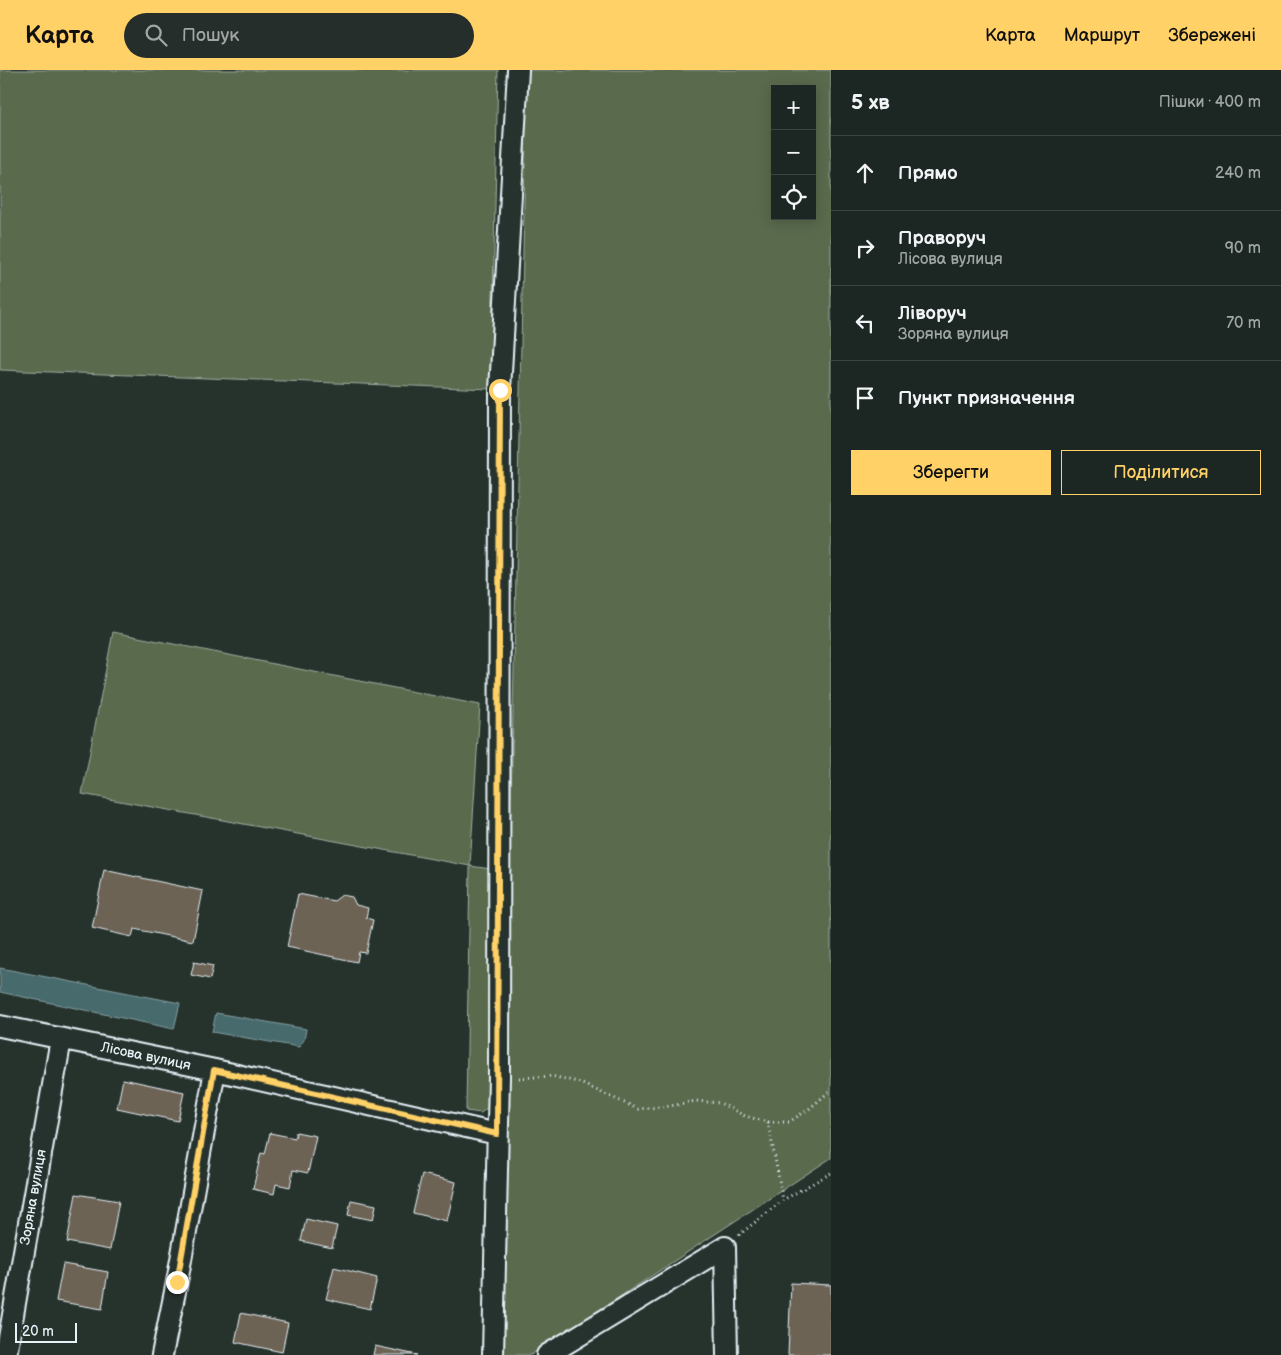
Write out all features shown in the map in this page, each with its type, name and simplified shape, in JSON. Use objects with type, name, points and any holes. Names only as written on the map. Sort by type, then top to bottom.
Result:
[{"type":"street","points":[[493,1355],[498,1077],[500,390],[518,70]]},
{"type":"street","name":"Лісова вулиця","points":[[0,1026],[214,1070],[497,1134]]},
{"type":"street","name":"Зоряна вулиця","points":[[6,1355],[61,1038]]},
{"type":"street","points":[[162,1355],[177,1282],[214,1070]]},
{"type":"street","points":[[547,1355],[725,1247],[728,1355]]},
{"type":"path","points":[[498,1077],[551,1076],[578,1082],[638,1109],[696,1101],[720,1103],[746,1116],[768,1122],[789,1122],[809,1109],[831,1090]]},
{"type":"path","points":[[768,1122],[783,1200]]},
{"type":"path","points":[[725,1247],[783,1200],[831,1172]]},
{"type":"green space","points":[[0,70],[498,70],[491,389],[0,370]]},
{"type":"green space","points":[[527,70],[831,70],[831,1158],[531,1355],[499,1355]]},
{"type":"green space","points":[[113,632],[480,705],[470,866],[82,794]]},
{"type":"green space","points":[[470,866],[491,869],[488,1107],[481,1113],[466,1111]]},
{"type":"water","points":[[0,968],[180,1003],[174,1029],[0,992]]},
{"type":"water","points":[[216,1013],[306,1029],[304,1040],[299,1047],[212,1032]]},
{"type":"building","points":[[104,870],[203,891],[193,941],[134,929],[132,937],[92,928]]},
{"type":"building","points":[[298,894],[334,901],[342,895],[352,897],[356,905],[368,908],[366,918],[373,920],[366,953],[359,952],[357,962],[287,947]]},
{"type":"building","points":[[194,962],[213,966],[210,979],[191,975]]},
{"type":"building","points":[[123,1079],[184,1092],[178,1121],[117,1108]]},
{"type":"building","points":[[296,1132],[316,1136],[308,1173],[293,1170],[290,1187],[276,1184],[274,1194],[253,1189],[261,1153],[265,1154],[270,1133],[295,1138]]},
{"type":"building","points":[[422,1174],[456,1182],[447,1221],[413,1213]]},
{"type":"building","points":[[76,1194],[119,1201],[110,1250],[67,1242]]},
{"type":"building","points":[[351,1200],[376,1205],[373,1220],[348,1215]]},
{"type":"building","points":[[306,1219],[337,1226],[332,1248],[301,1241]]},
{"type":"building","points":[[63,1264],[108,1272],[102,1309],[56,1301]]},
{"type":"building","points":[[334,1267],[377,1278],[370,1309],[326,1299]]},
{"type":"building","points":[[791,1283],[831,1285],[831,1355],[788,1355]]},
{"type":"building","points":[[241,1313],[288,1323],[282,1352],[235,1342]]},
{"type":"building","points":[[375,1346],[417,1355],[373,1355]]},
{"type":"route","points":[[177,1282],[214,1070],[497,1134],[500,390]]}]
